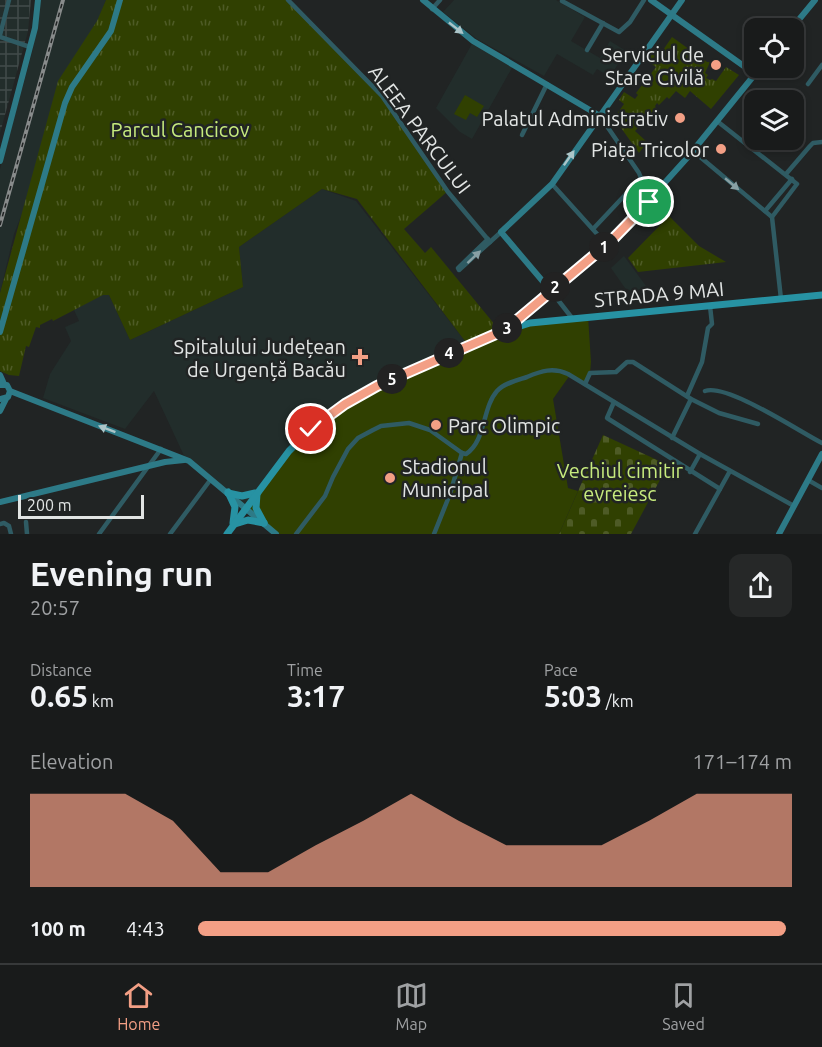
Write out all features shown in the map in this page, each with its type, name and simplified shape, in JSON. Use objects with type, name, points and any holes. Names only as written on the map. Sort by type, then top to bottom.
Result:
[{"type":"main road","name":"STRADA 9 MAI","points":[[227,534],[258,491],[303,437],[345,404],[412,370],[502,330],[530,323],[572,318],[822,295]]},
{"type":"main road","points":[[228,492],[242,496],[258,491],[256,508],[264,523]]},
{"type":"main road","points":[[228,492],[235,507],[233,526]]},
{"type":"main road","points":[[233,526],[248,520],[264,523]]},
{"type":"street","points":[[9,0],[0,36],[30,47]]},
{"type":"street","points":[[0,161],[35,28],[38,0]]},
{"type":"street","points":[[0,332],[65,103],[72,87],[111,31],[120,0]]},
{"type":"street","name":"ALEEA PARCULUI","points":[[288,0],[382,96],[448,192],[489,241]]},
{"type":"street","points":[[423,0],[472,41],[600,116],[641,176],[593,229]]},
{"type":"street","points":[[432,9],[440,0]]},
{"type":"street","points":[[562,1],[619,32],[630,22],[644,0]]},
{"type":"street","points":[[651,0],[744,66]]},
{"type":"street","points":[[489,241],[459,270],[458,268],[489,241],[501,232],[552,184],[682,0]]},
{"type":"street","points":[[800,18],[815,0]]},
{"type":"street","points":[[587,50],[603,23]]},
{"type":"street","points":[[808,84],[822,65]]},
{"type":"street","points":[[502,330],[607,245],[649,202],[752,78]]},
{"type":"street","points":[[522,135],[547,84]]},
{"type":"street","points":[[717,121],[786,174],[797,186],[772,217]]},
{"type":"street","points":[[786,174],[813,143],[822,142]]},
{"type":"street","points":[[693,151],[772,217],[782,299]]},
{"type":"street","points":[[765,211],[792,179]]},
{"type":"street","points":[[552,184],[607,245]]},
{"type":"street","points":[[501,232],[572,318]]},
{"type":"street","points":[[672,438],[702,362],[708,328],[712,324],[710,306]]},
{"type":"street","points":[[585,384],[590,373],[616,372],[627,362],[633,362],[719,413],[759,424]]},
{"type":"street","points":[[296,534],[325,496],[348,448],[358,438],[381,426],[409,423],[430,430],[466,454],[474,446],[490,404],[500,388],[539,372],[553,369],[563,371],[672,438],[794,506]]},
{"type":"street","points":[[0,375],[2,384],[9,387],[10,391],[186,460],[228,492],[276,534]]},
{"type":"street","points":[[705,391],[716,390],[740,398],[822,443]]},
{"type":"street","points":[[0,411],[3,399],[10,391]]},
{"type":"street","points":[[614,402],[607,418],[720,489]]},
{"type":"street","points":[[99,534],[161,449]]},
{"type":"street","points":[[434,534],[450,494],[462,453]]},
{"type":"street","points":[[690,472],[700,454]]},
{"type":"street","points":[[779,534],[822,454]]},
{"type":"street","points":[[0,502],[150,465],[186,460]]},
{"type":"street","points":[[695,534],[730,471]]},
{"type":"street","points":[[170,534],[211,479]]},
{"type":"street","points":[[808,480],[822,488]]},
{"type":"street","points":[[26,522],[27,534]]},
{"type":"street","points":[[0,524],[9,526],[11,534]]},
{"type":"shaded area","points":[[0,0],[31,0],[28,31],[0,133]]},
{"type":"shaded area","points":[[40,0],[106,0],[14,234],[0,293],[0,169],[33,49]]},
{"type":"shaded area","points":[[454,0],[556,0],[585,17],[571,41],[600,58],[610,41],[626,51],[610,77],[597,69],[593,75],[557,54],[544,76],[477,39],[443,12]]},
{"type":"shaded area","points":[[473,42],[513,66],[472,139],[460,132],[436,108]]},
{"type":"shaded area","name":"Spitalului Județean de Urgență Bacău","points":[[322,189],[356,201],[468,345],[246,507],[186,460],[154,391],[125,429],[43,398],[50,374],[71,341],[65,327],[79,321],[74,310],[103,294],[109,295],[130,340],[243,287],[239,247]]},
{"type":"shaded area","points":[[624,256],[646,286],[634,292],[625,288],[611,268]]},
{"type":"green space","name":"Parcul Cancicov","points":[[106,0],[289,0],[382,96],[448,191],[404,229],[425,253],[431,247],[500,331],[468,345],[357,199],[322,189],[239,247],[243,287],[130,340],[109,295],[103,295],[53,321],[52,319],[40,325],[40,328],[36,327],[29,347],[26,346],[19,376],[0,371],[0,293],[58,81],[97,21]]},
{"type":"green space","points":[[672,37],[710,62],[705,73],[708,75],[706,78],[716,81],[726,67],[739,75],[711,109],[690,91],[685,98],[676,91],[669,99],[667,97],[659,105],[657,103],[656,108],[635,131],[647,142],[639,153],[614,118],[624,104],[619,100],[624,92],[635,99],[638,95],[636,93],[656,67],[647,61],[655,50],[661,53]]},
{"type":"green space","points":[[465,95],[484,106],[477,117],[470,113],[466,120],[454,114]]},
{"type":"green space","points":[[669,216],[699,246],[726,262],[638,272],[628,258]]},
{"type":"green space","name":"Parc Olimpic","points":[[588,316],[590,373],[585,384],[570,375],[553,399],[568,488],[578,491],[559,534],[276,534],[246,507],[293,447],[345,404],[500,331]]},
{"type":"green space","name":"Vechiul cimitir evreiesc","points":[[603,435],[668,465],[631,534],[559,534]]},
{"type":"railway","points":[[0,225],[63,0]]},
{"type":"place","name":"Serviciul de Stare Civilă","points":[[716,65]]},
{"type":"place","name":"Palatul Administrativ","points":[[680,118]]},
{"type":"place","name":"Piața Tricolor","points":[[721,149]]},
{"type":"place","name":"Spitalului Județean de Urgență Bacău","points":[[360,357]]},
{"type":"place","name":"Parc Olimpic","points":[[436,425]]},
{"type":"place","name":"Stadionul Municipal","points":[[390,478]]},
{"type":"route","points":[[311,429],[345,404],[377,386],[477,340],[505,330],[611,241],[649,202]]}]
